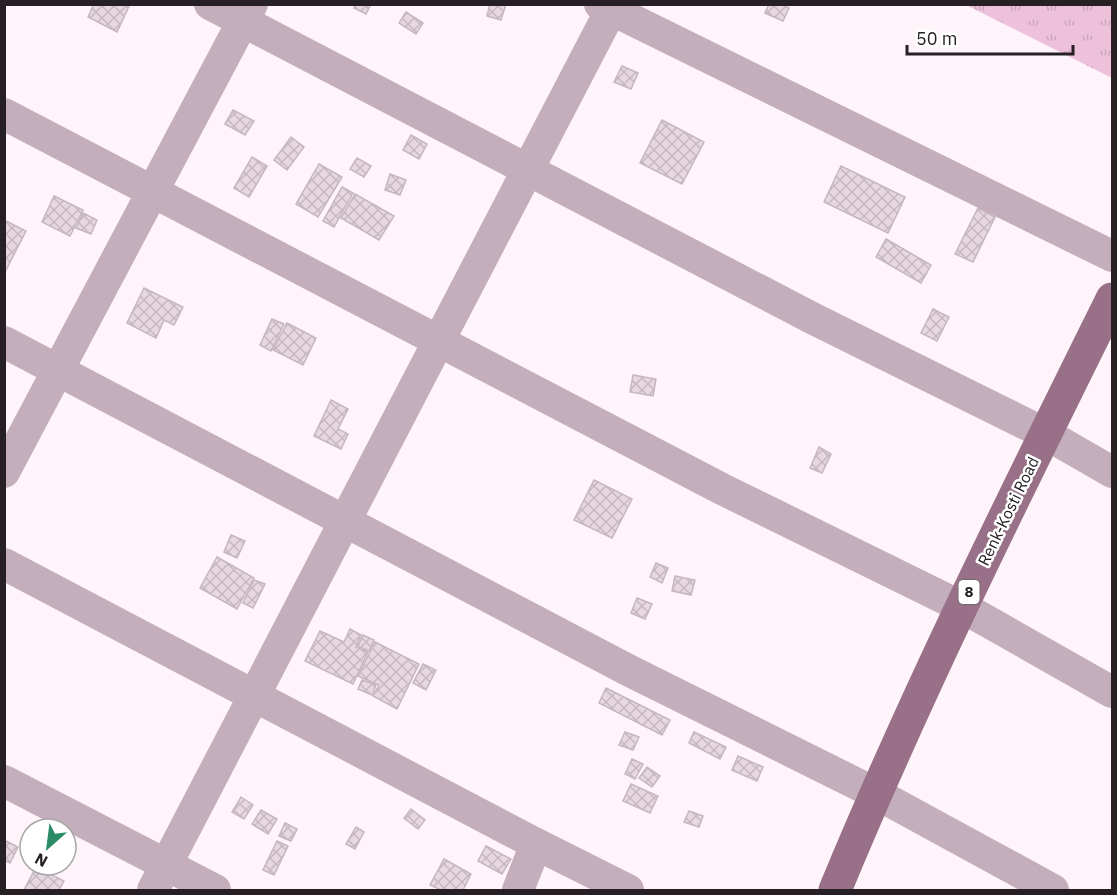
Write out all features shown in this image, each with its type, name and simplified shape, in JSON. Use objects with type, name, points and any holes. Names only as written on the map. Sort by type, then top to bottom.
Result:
[{"type":"main road","name":"Renk-Kosti Road","points":[[835,891],[875,793],[962,607],[1113,298]]},
{"type":"street","points":[[210,4],[248,13],[528,170],[812,318],[1046,434],[1113,472]]},
{"type":"street","points":[[160,878],[528,170],[608,6],[1113,256]]},
{"type":"street","points":[[4,472],[248,13]]},
{"type":"street","points":[[4,114],[722,489],[962,607],[1113,692]]},
{"type":"street","points":[[4,342],[628,670],[875,793],[1053,891]]},
{"type":"street","points":[[4,564],[628,891]]},
{"type":"street","points":[[4,780],[160,878],[215,891]]},
{"type":"street","points":[[518,891],[536,844]]},
{"type":"green space","points":[[966,5],[1112,5],[1112,78]]},
{"type":"building","points":[[94,4],[130,4],[117,32],[88,17]]},
{"type":"building","points":[[356,4],[371,4],[366,14],[354,8]]},
{"type":"building","points":[[490,4],[506,4],[501,20],[487,16]]},
{"type":"building","points":[[769,4],[782,4],[789,8],[783,21],[765,13]]},
{"type":"building","points":[[406,12],[423,23],[416,34],[399,23]]},
{"type":"building","points":[[622,66],[638,73],[631,89],[614,82]]},
{"type":"building","points":[[233,110],[254,121],[245,135],[225,124]]},
{"type":"building","points":[[662,120],[704,142],[682,184],[640,163]]},
{"type":"building","points":[[411,135],[427,144],[419,159],[403,150]]},
{"type":"building","points":[[291,137],[304,147],[287,170],[274,160]]},
{"type":"building","points":[[252,157],[267,166],[249,197],[234,188]]},
{"type":"building","points":[[357,158],[371,166],[364,177],[350,169]]},
{"type":"building","points":[[319,164],[342,177],[318,217],[296,204]]},
{"type":"building","points":[[841,166],[905,197],[888,233],[824,202]]},
{"type":"building","points":[[390,174],[406,180],[400,195],[385,190]]},
{"type":"building","points":[[342,187],[353,193],[334,227],[323,221]]},
{"type":"building","points":[[355,194],[394,216],[379,240],[341,218]]},
{"type":"building","points":[[54,196],[83,210],[70,236],[42,222]]},
{"type":"building","points":[[978,208],[995,217],[973,262],[955,254]]},
{"type":"building","points":[[83,213],[97,220],[91,234],[76,228]]},
{"type":"building","points":[[4,220],[26,231],[5,272],[4,272]]},
{"type":"building","points":[[886,239],[931,265],[921,283],[876,257]]},
{"type":"building","points":[[144,288],[183,307],[174,325],[164,320],[156,338],[127,323]]},
{"type":"building","points":[[933,309],[949,317],[937,341],[921,333]]},
{"type":"building","points":[[272,319],[284,324],[271,351],[260,345]]},
{"type":"building","points":[[287,323],[316,338],[303,365],[273,350]]},
{"type":"building","points":[[633,375],[656,379],[653,396],[630,392]]},
{"type":"building","points":[[331,400],[348,409],[338,429],[348,434],[341,449],[314,436]]},
{"type":"building","points":[[819,447],[831,454],[822,473],[810,468]]},
{"type":"building","points":[[594,480],[632,499],[612,538],[574,520]]},
{"type":"building","points":[[231,535],[245,541],[237,558],[224,552]]},
{"type":"building","points":[[217,557],[254,578],[237,609],[200,588]]},
{"type":"building","points":[[656,563],[668,568],[662,583],[650,577]]},
{"type":"building","points":[[675,576],[695,580],[691,595],[672,591]]},
{"type":"building","points":[[254,580],[265,584],[253,608],[243,603]]},
{"type":"building","points":[[637,598],[652,604],[645,619],[631,613]]},
{"type":"building","points":[[350,629],[361,635],[356,647],[368,652],[353,684],[305,661],[320,631],[344,642]]},
{"type":"building","points":[[363,635],[374,640],[369,651],[358,646]]},
{"type":"building","points":[[375,642],[419,664],[397,709],[373,696],[379,685],[358,676]]},
{"type":"building","points":[[423,664],[436,670],[426,690],[413,683]]},
{"type":"building","points":[[362,680],[376,685],[372,695],[358,689]]},
{"type":"building","points":[[606,688],[670,720],[662,735],[599,703]]},
{"type":"building","points":[[625,732],[639,737],[633,750],[619,745]]},
{"type":"building","points":[[694,732],[726,747],[720,759],[689,743]]},
{"type":"building","points":[[738,756],[763,767],[757,781],[732,770]]},
{"type":"building","points":[[632,759],[643,764],[635,779],[625,774]]},
{"type":"building","points":[[647,767],[660,776],[652,787],[639,778]]},
{"type":"building","points":[[631,784],[658,796],[650,813],[623,801]]},
{"type":"building","points":[[241,797],[253,805],[244,819],[232,812]]},
{"type":"building","points":[[411,809],[425,820],[418,829],[404,818]]},
{"type":"building","points":[[261,810],[277,819],[268,834],[252,824]]},
{"type":"building","points":[[689,811],[703,816],[699,827],[684,822]]},
{"type":"building","points":[[285,823],[297,829],[291,841],[279,836]]},
{"type":"building","points":[[356,827],[364,832],[355,849],[346,844]]},
{"type":"building","points":[[6,841],[18,847],[10,863],[4,860]]},
{"type":"building","points":[[277,841],[288,846],[274,875],[263,870]]},
{"type":"building","points":[[486,846],[511,859],[502,874],[478,861]]},
{"type":"building","points":[[444,859],[471,874],[463,890],[441,890],[430,885]]},
{"type":"building","points":[[31,877],[56,877],[64,881],[59,890],[24,890]]}]
